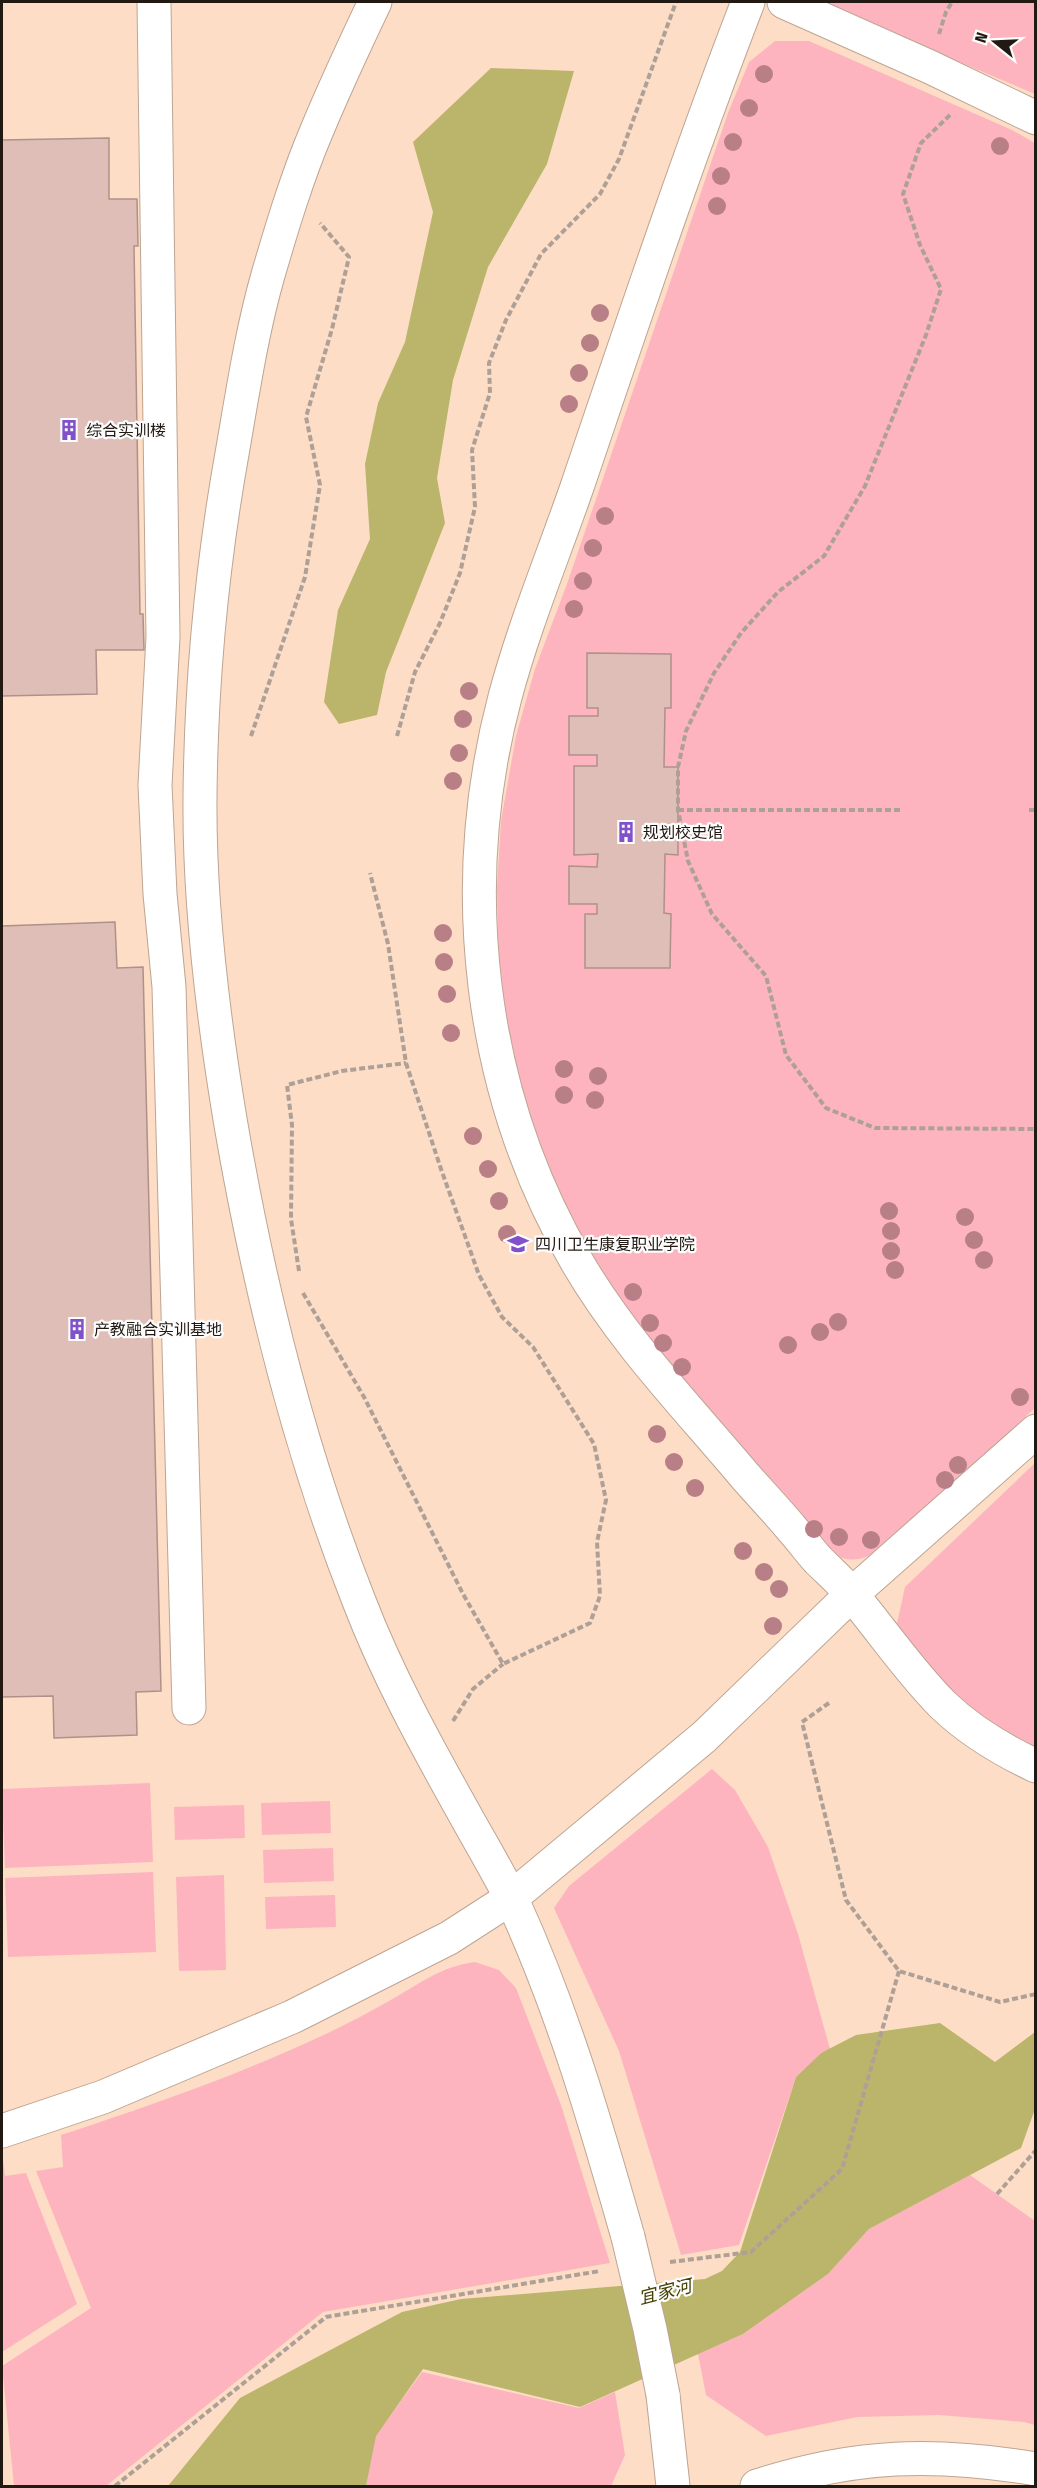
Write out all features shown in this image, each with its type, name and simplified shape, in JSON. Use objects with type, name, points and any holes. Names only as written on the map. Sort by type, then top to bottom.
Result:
[{"type":"street","points":[[154,2],[163,637],[155,785],[160,894],[169,987],[189,1708]]},
{"type":"street","points":[[375,2],[315,135],[268,278],[250,355],[221,514],[204,660],[200,805],[208,962],[222,1073],[239,1176],[267,1310],[304,1448],[361,1606],[423,1740],[511,1898],[555,2005],[595,2120],[628,2237],[663,2395],[673,2487]]},
{"type":"street","points":[[748,2],[599,419],[505,697],[484,805],[478,890],[486,1000],[496,1055],[510,1107],[539,1186],[576,1261],[623,1330],[666,1384],[814,1556],[852,1594],[882,1634],[943,1705],[986,1740],[1035,1766]]},
{"type":"street","points":[[784,2],[964,83],[1035,118]]},
{"type":"street","points":[[2,2131],[103,2097],[292,2017],[449,1938],[511,1898],[704,1737],[852,1594],[1035,1431]]},
{"type":"street","points":[[757,2487],[846,2464],[889,2458],[942,2457],[1035,2469]]},
{"type":"path","points":[[397,736],[415,672],[440,623],[460,573],[475,507],[472,450],[490,393],[489,363],[506,320],[541,254],[600,194],[619,159],[676,2]]},
{"type":"path","points":[[964,83],[954,111],[921,143],[903,194],[920,245],[941,289],[926,335],[865,486],[824,556],[778,592],[741,633],[714,673],[686,731],[678,767],[678,810],[688,861],[712,914],[766,976],[786,1056],[826,1108],[875,1128],[1035,1129]]},
{"type":"path","points":[[251,736],[305,577],[320,485],[306,417],[332,329],[349,257],[295,193]]},
{"type":"path","points":[[678,810],[900,810]]},
{"type":"path","points":[[1029,810],[1035,810]]},
{"type":"path","points":[[370,873],[388,944],[406,1063],[479,1275],[502,1317],[533,1347],[594,1443],[606,1500],[597,1542],[600,1596],[590,1623],[503,1664],[473,1689],[444,1735],[423,1740]]},
{"type":"path","points":[[300,1281],[291,1219],[292,1125],[287,1085],[342,1071],[406,1063]]},
{"type":"path","points":[[302,1291],[364,1397],[463,1594],[503,1664]]},
{"type":"path","points":[[829,1703],[802,1722],[846,1900],[899,1971],[1000,2002],[1035,1994]]},
{"type":"path","points":[[661,2263],[751,2252],[842,2169],[899,1971]]},
{"type":"path","points":[[997,2194],[1035,2150]]},
{"type":"path","points":[[115,2487],[326,2317],[606,2270]]},
{"type":"shaded area","name":"四川卫生康复职业学院","points":[[2,2],[1035,2],[1035,2486],[2,2486]]},
{"type":"shaded area","points":[[823,2],[1035,2],[1035,94],[852,17]]},
{"type":"shaded area","points":[[775,41],[809,41],[1012,130],[1035,143],[1035,1408],[884,1548],[858,1559],[832,1554],[798,1524],[585,1258],[532,1134],[507,1045],[499,976],[497,889],[501,821],[516,736],[535,669],[567,584],[728,113],[749,62]],"holes":[[[587,654],[671,654],[671,708],[665,708],[664,767],[677,855],[665,854],[664,913],[671,914],[670,968],[585,967],[585,914],[597,914],[597,904],[569,904],[569,867],[597,867],[598,854],[574,854],[574,767],[597,766],[597,755],[569,755],[570,716],[598,716],[598,708],[587,707]]]},
{"type":"shaded area","points":[[1035,1463],[1035,1759],[988,1733],[896,1628],[905,1587]]},
{"type":"shaded area","points":[[712,1769],[735,1790],[768,1847],[798,1934],[830,2049],[821,2053],[796,2077],[739,2245],[681,2255],[619,2051],[554,1908],[569,1886]]},
{"type":"shaded area","points":[[150,1783],[153,1862],[5,1868],[2,1789]]},
{"type":"shaded area","points":[[330,1801],[331,1833],[262,1835],[261,1803]]},
{"type":"shaded area","points":[[244,1805],[245,1838],[175,1840],[174,1807]]},
{"type":"shaded area","points":[[333,1848],[334,1881],[264,1883],[263,1850]]},
{"type":"shaded area","points":[[153,1872],[156,1952],[8,1957],[5,1878]]},
{"type":"shaded area","points":[[224,1875],[226,1970],[179,1971],[176,1877]]},
{"type":"shaded area","points":[[335,1895],[336,1927],[266,1929],[265,1897]]},
{"type":"shaded area","points":[[475,1962],[499,1970],[516,1988],[561,2105],[610,2263],[323,2312],[106,2486],[14,2486],[2,2366],[91,2308],[36,2171],[63,2167],[61,2135],[163,2100],[262,2062],[344,2025],[440,1972]]},
{"type":"shaded area","points":[[2,2151],[5,2176],[26,2173],[77,2304],[2,2352]]},
{"type":"shaded area","points":[[970,2175],[1035,2221],[1035,2425],[1024,2422],[939,2415],[857,2417],[766,2436],[706,2395],[698,2354],[743,2334],[828,2274],[869,2229]]},
{"type":"shaded area","points":[[422,2372],[579,2408],[615,2392],[625,2455],[611,2486],[366,2486],[374,2438]]},
{"type":"water","points":[[491,68],[574,71],[547,164],[488,267],[453,380],[437,478],[445,523],[386,672],[377,715],[339,724],[324,702],[338,610],[370,539],[365,464],[378,403],[405,342],[433,212],[413,142]]},
{"type":"water","name":"宜家河","points":[[940,2023],[995,2062],[1035,2032],[1035,2109],[1021,2148],[869,2229],[828,2274],[743,2334],[580,2407],[423,2369],[376,2436],[366,2486],[168,2486],[240,2398],[402,2312],[461,2299],[705,2279],[722,2271],[740,2252],[796,2077],[821,2053],[856,2035]]},
{"type":"building","name":"综合实训楼","points":[[109,138],[109,199],[137,199],[138,246],[134,246],[140,614],[143,614],[144,650],[96,650],[97,694],[2,696],[2,140]]},
{"type":"building","name":"规划校史馆","points":[[587,653],[671,654],[671,708],[665,708],[664,767],[678,767],[678,855],[665,854],[664,913],[671,914],[670,968],[585,968],[585,914],[597,914],[597,904],[569,904],[569,866],[597,867],[598,854],[574,855],[574,766],[597,766],[597,755],[569,755],[569,716],[598,716],[598,708],[587,708]]},
{"type":"building","name":"产教融合实训基地","points":[[115,922],[117,968],[143,967],[161,1691],[136,1692],[137,1735],[54,1738],[53,1696],[2,1697],[2,926]]},
{"type":"place","name":"综合实训楼","points":[[69,430]]},
{"type":"place","name":"规划校史馆","points":[[626,832]]},
{"type":"place","name":"四川卫生康复职业学院","points":[[518,1244]]},
{"type":"place","name":"产教融合实训基地","points":[[77,1329]]}]
